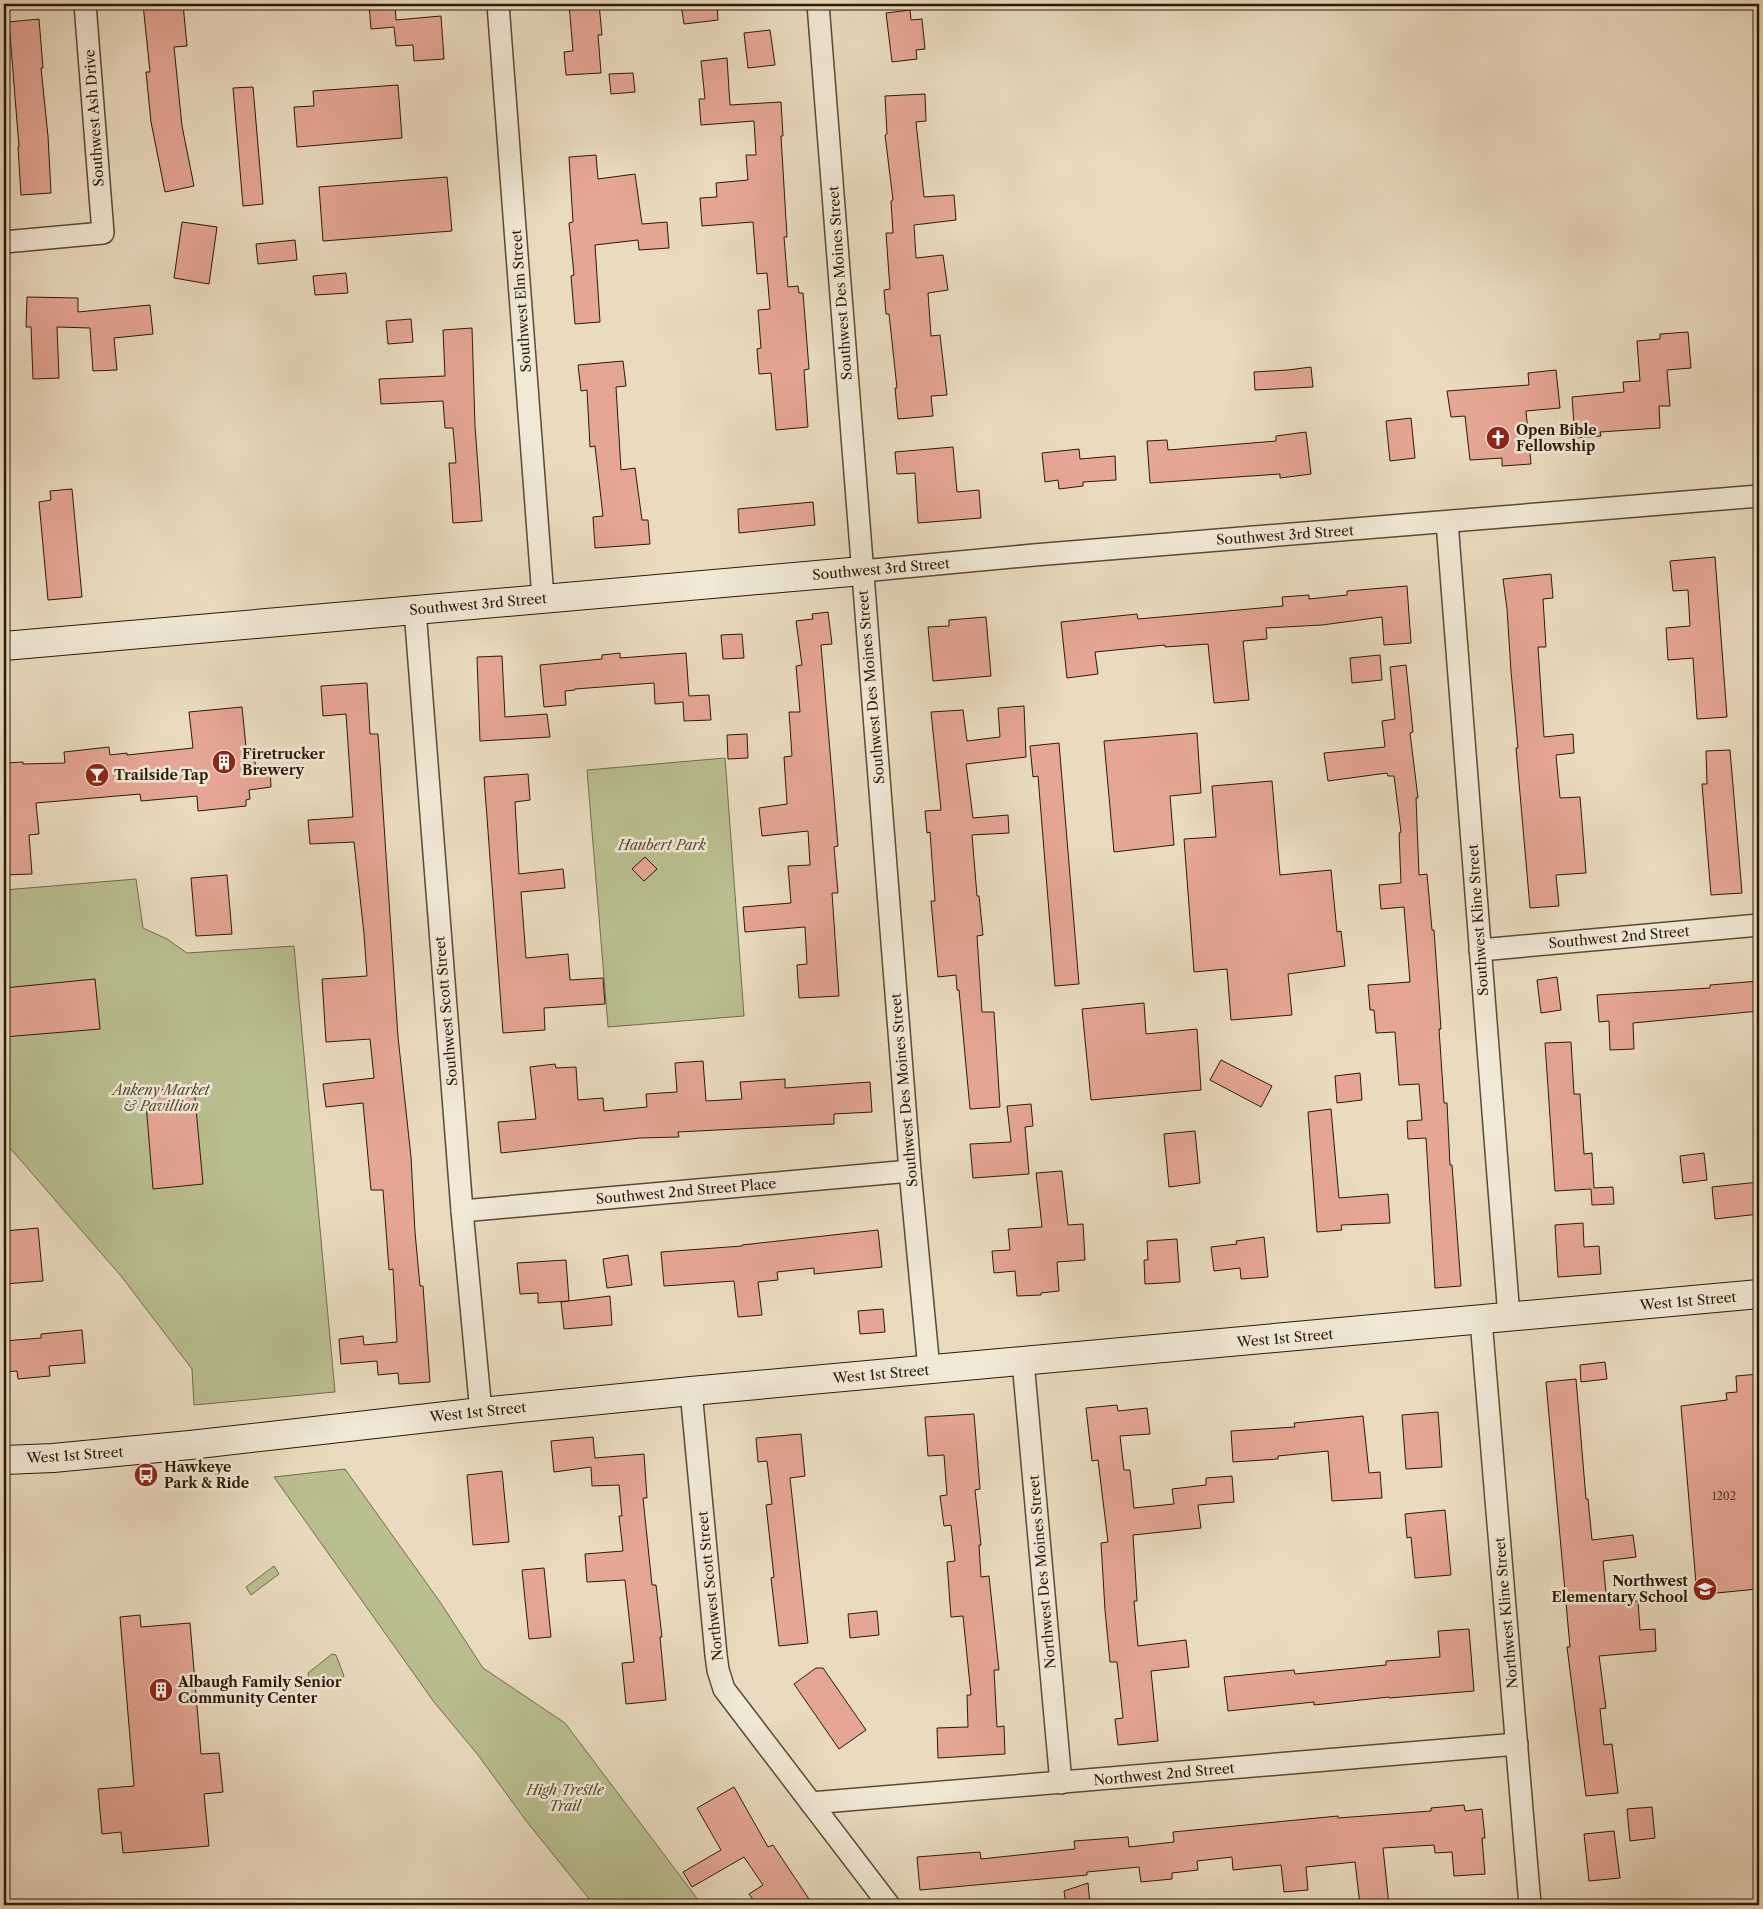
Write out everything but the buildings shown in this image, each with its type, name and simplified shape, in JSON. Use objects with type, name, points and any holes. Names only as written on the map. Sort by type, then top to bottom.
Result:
[{"type":"main road","name":"Southwest 3rd Street","points":[[4,646],[543,598],[862,572]]},
{"type":"main road","name":"West 1st Street","points":[[4,1460],[53,1458],[190,1445],[482,1412],[691,1391],[1759,1294]]},
{"type":"street","name":"Southwest Ash Drive","points":[[4,242],[103,233],[85,4]]},
{"type":"street","name":"Southwest Elm Street","points":[[498,4],[543,598]]},
{"type":"street","name":"Southwest Des Moines Street","points":[[818,4],[910,1171],[929,1369]]},
{"type":"street","name":"Southwest 3rd Street","points":[[862,572],[1034,555],[1759,496]]},
{"type":"street","name":"Southwest Kline Street","points":[[1448,522],[1509,1317]]},
{"type":"street","name":"Southwest Scott Street","points":[[415,610],[462,1211],[482,1412]]},
{"type":"street","name":"Southwest 2nd Street","points":[[1480,950],[1759,925]]},
{"type":"street","name":"Southwest 2nd Street Place","points":[[462,1211],[910,1171]]},
{"type":"street","name":"Northwest Kline Street","points":[[1481,1320],[1530,1905]]},
{"type":"street","name":"Northwest Des Moines Street","points":[[1023,1361],[1061,1783]]},
{"type":"street","name":"Northwest Scott Street","points":[[691,1391],[718,1670],[724,1689],[889,1905]]},
{"type":"street","name":"Northwest 2nd Street","points":[[811,1804],[1517,1744]]},
{"type":"green space","name":"Haubert Park","points":[[725,758],[744,1016],[608,1027],[587,770]]},
{"type":"green space","name":"Ankeny Market & Pavillion","points":[[136,879],[143,928],[167,939],[187,953],[294,946],[335,1392],[194,1405],[192,1369],[121,1276],[4,1141],[4,890]]},
{"type":"green space","name":"High Trestle Trail","points":[[345,1469],[440,1602],[483,1668],[565,1723],[702,1905],[594,1905],[527,1822],[478,1755],[434,1702],[274,1477]]},
{"type":"green space","points":[[274,1566],[279,1574],[251,1595],[246,1587]]},
{"type":"green space","points":[[332,1654],[336,1655],[344,1676],[340,1681],[314,1682],[309,1679],[308,1673]]},
{"type":"place","name":"Open Bible Fellowship","points":[[1498,438]]},
{"type":"place","name":"Firetrucker Brewery","points":[[224,762]]},
{"type":"place","name":"Trailside Tap","points":[[97,775]]},
{"type":"place","name":"Hawkeye Park & Ride","points":[[146,1475]]},
{"type":"place","name":"Northwest Elementary School","points":[[1705,1589]]},
{"type":"place","name":"Albaugh Family Senior Community Center","points":[[161,1690]]}]
